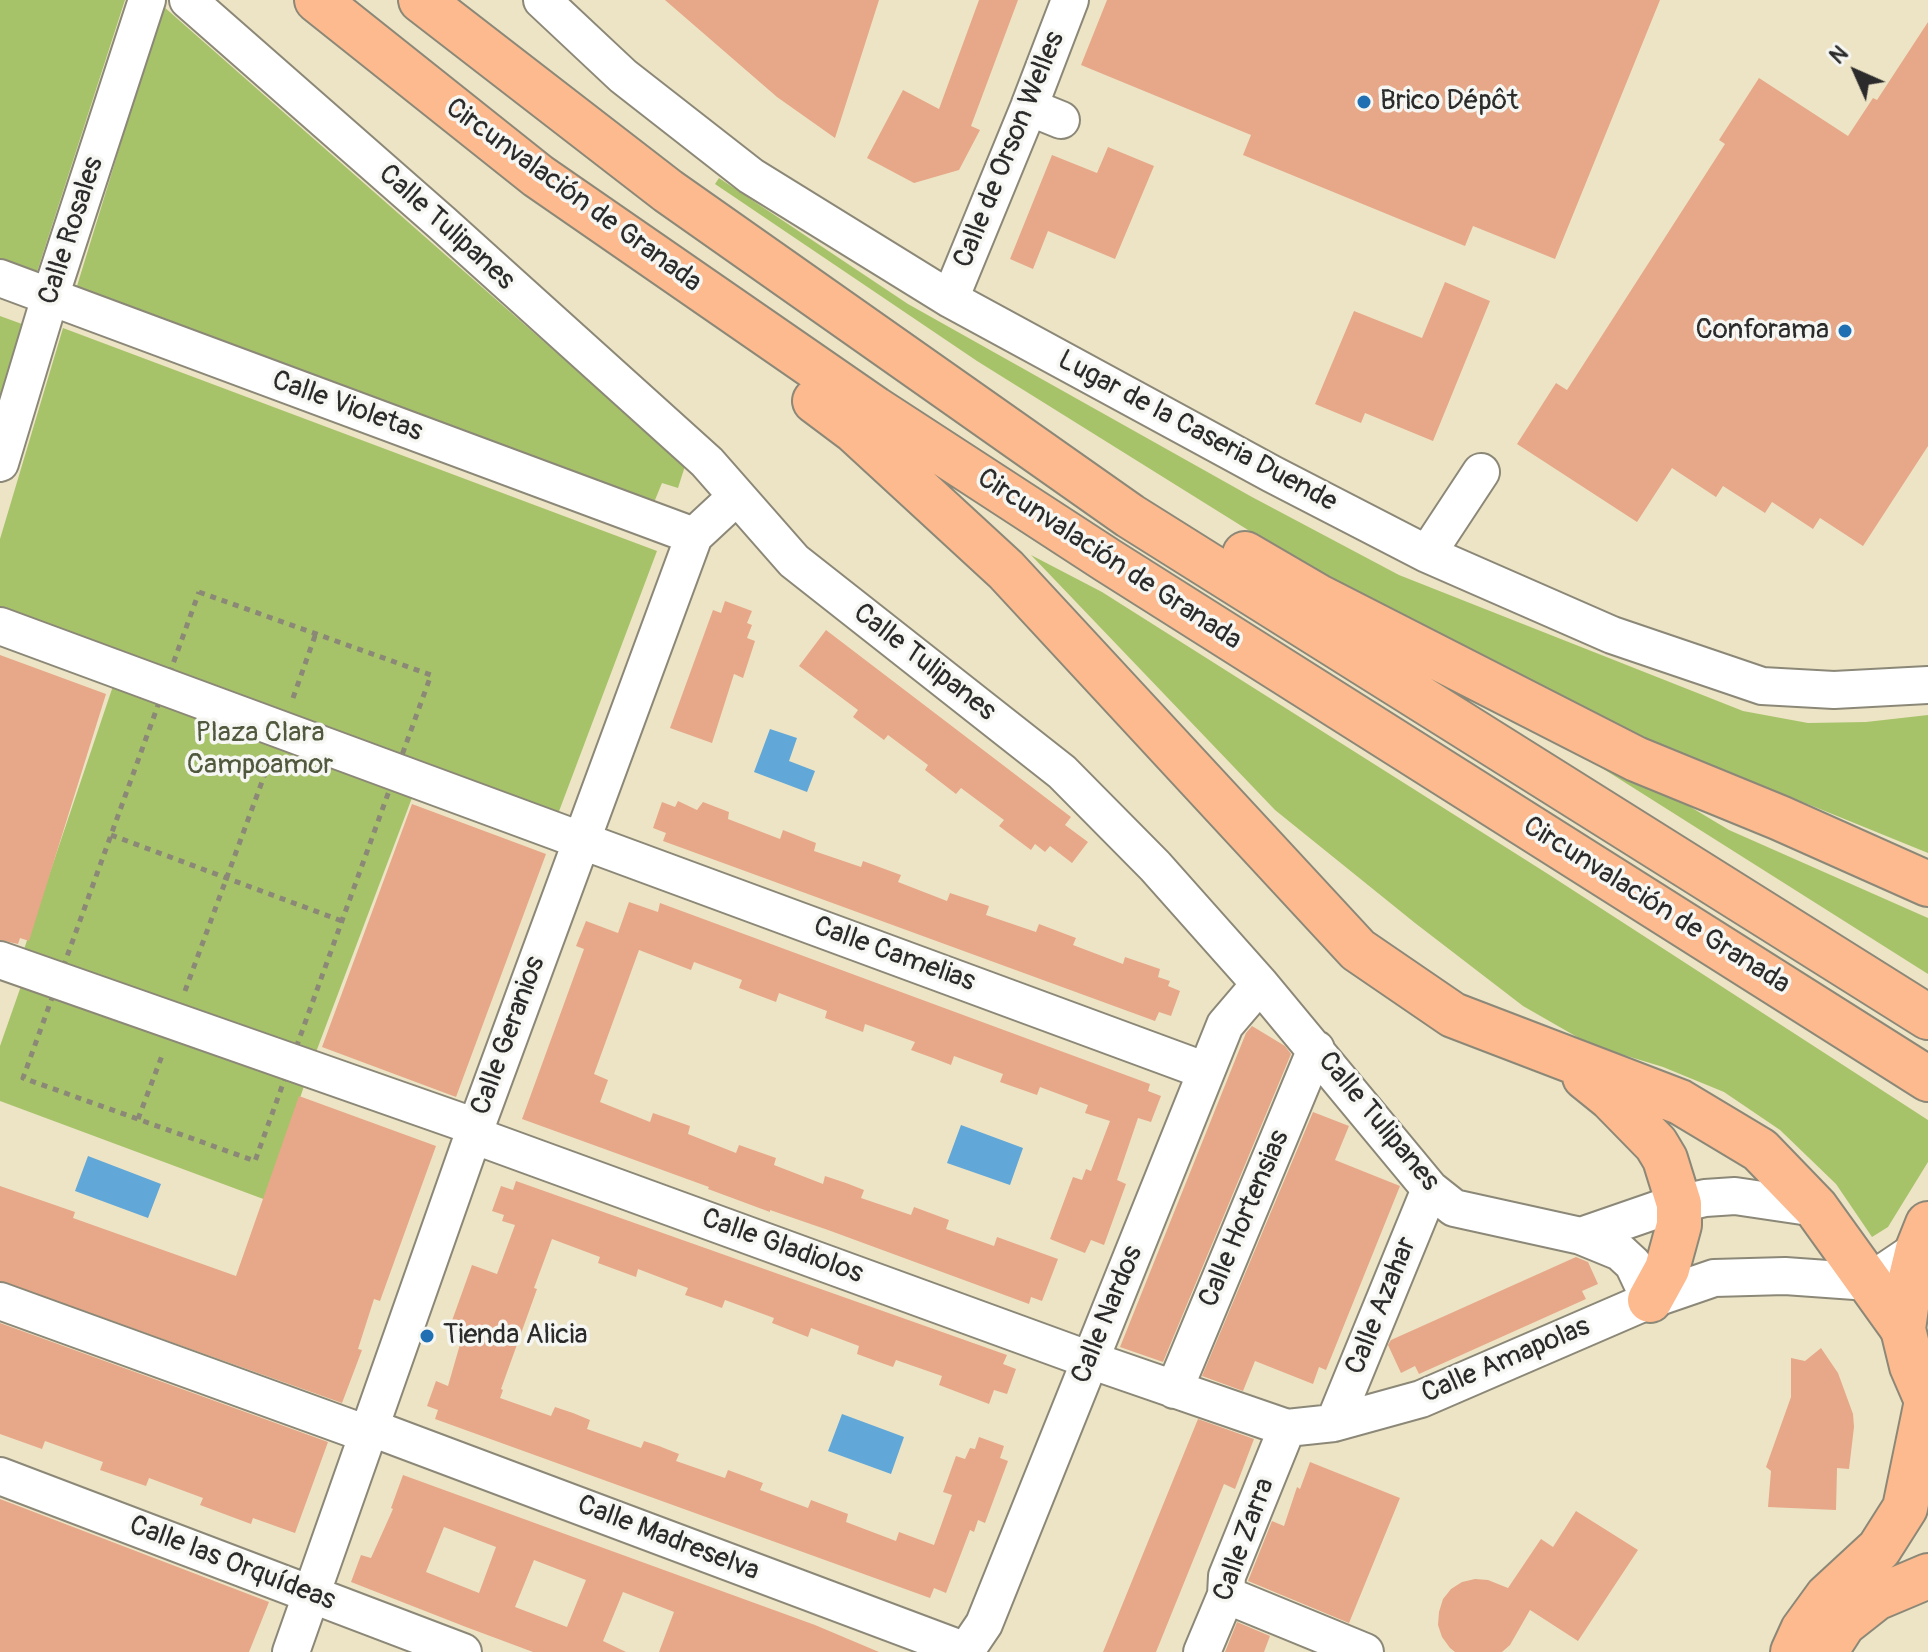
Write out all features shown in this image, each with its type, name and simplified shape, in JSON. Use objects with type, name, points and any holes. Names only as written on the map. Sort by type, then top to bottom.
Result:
[{"type":"main road","name":"Circunvalación de Granada","points":[[317,0],[538,176],[875,409],[1107,560],[1926,1077]]},
{"type":"main road","name":"Circunvalación de Granada","points":[[421,0],[668,191],[1130,516],[1928,1017]]},
{"type":"main road","points":[[746,321],[804,393],[855,431],[1006,570],[1358,950],[1453,1015],[1680,1102],[1760,1150],[1816,1208],[1903,1329]]},
{"type":"main road","points":[[1130,516],[1201,529],[1317,596],[1636,759],[1780,818],[1928,884]]},
{"type":"main road","points":[[1561,1058],[1611,1098],[1656,1144],[1665,1159],[1679,1204],[1679,1225],[1667,1269],[1650,1300]]},
{"type":"main road","points":[[1793,1652],[1803,1630],[1827,1597],[1879,1549],[1905,1508],[1927,1402],[1912,1366],[1903,1329],[1909,1286],[1923,1236]]},
{"type":"main road","points":[[1825,1652],[1843,1624],[1876,1598],[1928,1576]]},
{"type":"street","name":"Calle Rosales","points":[[0,463],[50,297],[147,0]]},
{"type":"street","name":"Calle Tulipanes","points":[[188,0],[707,462],[794,561],[1062,772],[1155,866],[1260,984],[1430,1189],[1454,1208],[1581,1236],[1626,1256],[1650,1300]]},
{"type":"street","name":"Lugar de la Caseria Duende","points":[[542,0],[623,76],[751,176],[950,299],[1272,474],[1427,554],[1612,635],[1762,686],[1834,690],[1922,678]]},
{"type":"street","name":"Calle de Orson Welles","points":[[950,299],[1045,114],[1070,0]]},
{"type":"street","name":"Calle Violetas","points":[[0,278],[694,536]]},
{"type":"street","points":[[1427,554],[1481,472]]},
{"type":"street","name":"Calle Geranios","points":[[291,1652],[475,1131],[694,536],[736,497]]},
{"type":"street","points":[[0,626],[581,839]]},
{"type":"street","name":"Calle Camelias","points":[[581,839],[1206,1071]]},
{"type":"street","points":[[9,963],[301,1065],[475,1131]]},
{"type":"street","name":"Calle Nardos","points":[[966,1651],[984,1624],[1225,1025],[1260,984]]},
{"type":"street","name":"Calle Hortensias","points":[[1174,1390],[1316,1049]]},
{"type":"street","name":"Calle Gladiolos","points":[[475,1131],[1090,1360]]},
{"type":"street","name":"Calle Azahar","points":[[1334,1423],[1430,1189]]},
{"type":"street","points":[[1581,1236],[1705,1198],[1735,1196],[1816,1208]]},
{"type":"street","points":[[1869,1282],[1923,1236]]},
{"type":"street","name":"Calle Amapolas","points":[[1090,1360],[1287,1428],[1334,1423],[1421,1399],[1650,1300],[1714,1278],[1785,1276],[1869,1282]]},
{"type":"street","name":"Calle Madreselva","points":[[0,1301],[368,1431],[966,1651]]},
{"type":"street","name":"Calle Zarra","points":[[1202,1652],[1226,1595],[1227,1576],[1287,1428]]},
{"type":"street","name":"Calle las Orquídeas","points":[[0,1476],[463,1652]]},
{"type":"street","points":[[1226,1595],[1365,1652]]},
{"type":"path","points":[[199,592],[431,675],[408,775],[342,921],[301,1065],[255,1161],[23,1078],[165,686],[199,592]]},
{"type":"path","points":[[138,1119],[316,633]]},
{"type":"path","points":[[111,835],[342,921]]},
{"type":"green space","points":[[0,0],[125,0],[36,275],[0,261]]},
{"type":"green space","points":[[163,6],[685,466],[678,488],[662,483],[653,505],[77,286]]},
{"type":"green space","points":[[719,178],[908,304],[1252,497],[1399,575],[1743,711],[1808,723],[1866,722],[1928,715],[1928,853],[1633,733],[1333,583],[977,361],[715,184]]},
{"type":"green space","points":[[0,316],[22,324],[0,399]]},
{"type":"green space","name":"Plaza Clara Campoamor","points":[[63,328],[657,551],[558,814],[424,766],[310,1068],[266,1200],[0,1101],[0,1046],[21,986],[18,967],[117,668],[0,611],[0,539]]},
{"type":"green space","points":[[1031,555],[1102,592],[1548,874],[1928,1120],[1928,1162],[1888,1227],[1872,1237],[1836,1184],[1780,1130],[1724,1092],[1663,1067],[1591,1045],[1523,1006],[1415,923],[1275,810]]},
{"type":"green space","points":[[1564,744],[1587,745],[1729,830],[1928,918],[1928,974]]},
{"type":"water","points":[[770,729],[797,738],[789,761],[815,771],[807,792],[754,772]]},
{"type":"water","points":[[961,1125],[1023,1148],[1010,1185],[947,1163]]},
{"type":"water","points":[[88,1156],[161,1184],[148,1218],[75,1191]]},
{"type":"water","points":[[842,1414],[904,1437],[891,1474],[828,1451]]},
{"type":"building","points":[[665,0],[879,0],[835,138],[777,97]]},
{"type":"building","points":[[979,0],[1018,0],[971,126],[980,130],[959,170],[914,183],[867,158],[903,90],[939,109]]},
{"type":"building","points":[[1107,0],[1660,0],[1555,259],[1473,226],[1465,246],[1243,155],[1251,135],[1081,65]]},
{"type":"building","points":[[1928,22],[1928,446],[1863,546],[1820,518],[1813,529],[1772,502],[1765,513],[1723,486],[1716,497],[1672,468],[1637,522],[1517,444],[1556,383],[1567,390],[1725,144],[1719,140],[1759,78],[1848,136],[1873,98],[1877,100]]},
{"type":"building","points":[[1108,147],[1154,166],[1115,259],[1048,231],[1033,269],[1010,259],[1052,155],[1097,173]]},
{"type":"building","points":[[1445,282],[1490,301],[1433,441],[1365,413],[1361,423],[1315,404],[1354,311],[1422,338]]},
{"type":"building","points":[[725,601],[752,611],[747,623],[752,625],[747,638],[755,641],[743,678],[734,674],[712,743],[670,728],[713,610],[721,613]]},
{"type":"building","points":[[826,630],[1071,817],[1065,825],[1088,842],[1072,863],[1050,846],[1045,852],[1035,844],[1031,850],[999,826],[1004,820],[961,788],[956,794],[925,770],[928,765],[888,735],[884,740],[853,717],[858,710],[799,666]]},
{"type":"building","points":[[0,655],[106,694],[29,941],[20,938],[18,944],[0,940]]},
{"type":"building","points":[[678,801],[697,810],[703,802],[729,812],[728,819],[780,839],[783,830],[816,843],[814,851],[861,867],[863,861],[901,875],[898,882],[947,901],[950,893],[989,906],[986,915],[1036,932],[1039,924],[1076,938],[1073,945],[1123,964],[1125,957],[1160,969],[1158,977],[1170,981],[1168,986],[1180,991],[1171,1016],[1159,1012],[1155,1021],[663,841],[666,833],[653,828],[662,802],[675,807]]},
{"type":"building","points":[[412,804],[546,854],[456,1097],[322,1047]]},
{"type":"building","points":[[629,902],[658,912],[660,903],[1150,1084],[1148,1091],[1161,1096],[1151,1122],[1138,1118],[1117,1180],[1126,1184],[1104,1245],[1091,1240],[1085,1253],[1050,1239],[1073,1177],[1082,1180],[1086,1169],[1091,1171],[1110,1121],[1085,1113],[1088,1105],[1040,1087],[1037,1095],[1000,1082],[1003,1074],[954,1056],[951,1065],[911,1050],[915,1042],[865,1024],[863,1032],[825,1018],[827,1011],[779,993],[776,1002],[739,988],[742,980],[694,962],[691,970],[639,950],[594,1074],[608,1080],[600,1102],[650,1122],[653,1113],[690,1126],[688,1134],[736,1153],[739,1145],[776,1158],[774,1165],[823,1184],[825,1176],[846,1183],[864,1190],[861,1198],[911,1215],[914,1207],[949,1220],[946,1229],[994,1246],[997,1237],[1058,1259],[1042,1301],[1031,1297],[1029,1304],[522,1119],[584,949],[576,946],[586,921],[618,933]]},
{"type":"building","points":[[1252,1026],[1285,1046],[1291,1054],[1163,1362],[1120,1347],[1246,1033]]},
{"type":"building","points":[[299,1096],[436,1146],[380,1301],[374,1299],[358,1349],[362,1350],[342,1403],[0,1281],[0,1186],[75,1212],[73,1218],[236,1276]]},
{"type":"building","points":[[1313,1112],[1349,1126],[1335,1160],[1400,1186],[1326,1370],[1319,1367],[1313,1384],[1255,1361],[1243,1391],[1202,1376]]},
{"type":"building","points":[[516,1181],[1007,1355],[1003,1364],[1016,1369],[1007,1394],[994,1390],[989,1404],[939,1385],[942,1376],[896,1360],[893,1367],[857,1354],[859,1346],[811,1328],[808,1337],[772,1323],[774,1318],[725,1300],[722,1308],[685,1295],[688,1288],[638,1269],[636,1277],[598,1263],[600,1257],[552,1239],[501,1389],[500,1398],[551,1416],[555,1407],[573,1413],[590,1420],[587,1429],[641,1448],[644,1441],[659,1446],[679,1454],[676,1461],[725,1478],[728,1470],[763,1483],[760,1490],[808,1508],[811,1500],[848,1514],[846,1522],[896,1541],[899,1532],[934,1545],[952,1495],[943,1492],[956,1456],[965,1459],[970,1448],[975,1449],[979,1437],[1004,1446],[1000,1458],[1008,1461],[985,1523],[978,1520],[974,1532],[970,1530],[946,1593],[934,1588],[930,1598],[435,1419],[438,1410],[427,1406],[436,1381],[448,1386],[463,1334],[449,1329],[472,1265],[497,1274],[515,1225],[502,1221],[504,1215],[492,1211],[501,1186],[513,1190]]},
{"type":"building","points":[[1576,1257],[1588,1262],[1598,1284],[1582,1291],[1586,1299],[1419,1374],[1415,1366],[1401,1373],[1388,1345],[1391,1340]]},
{"type":"building","points":[[0,1323],[328,1442],[295,1533],[253,1518],[251,1524],[200,1505],[203,1498],[149,1478],[146,1486],[100,1470],[103,1462],[45,1441],[42,1449],[0,1434]]},
{"type":"building","points":[[1821,1348],[1838,1373],[1853,1414],[1849,1469],[1837,1468],[1836,1510],[1768,1507],[1771,1471],[1766,1467],[1791,1397],[1791,1358],[1805,1361]]},
{"type":"building","points":[[1198,1419],[1254,1439],[1235,1489],[1224,1484],[1156,1652],[1103,1652]]},
{"type":"building","points":[[1310,1462],[1400,1498],[1349,1623],[1248,1581],[1272,1521],[1284,1526],[1297,1487],[1300,1489]]},
{"type":"building","points":[[403,1475],[815,1625],[879,1652],[659,1652],[674,1612],[623,1592],[603,1641],[626,1652],[533,1652],[351,1582],[361,1555],[371,1558]],"holes":[[[444,1527],[496,1547],[479,1593],[426,1572]],[[534,1560],[586,1580],[567,1627],[515,1607]]]},
{"type":"building","points":[[0,1499],[269,1602],[249,1652],[0,1652]]},
{"type":"building","points":[[1576,1511],[1638,1550],[1578,1641],[1530,1610],[1510,1645],[1502,1652],[1455,1652],[1450,1648],[1438,1625],[1443,1599],[1451,1589],[1475,1579],[1488,1580],[1508,1588],[1541,1539],[1553,1547]]},
{"type":"building","points":[[1237,1622],[1270,1636],[1264,1652],[1225,1652]]},
{"type":"place","name":"Brico Dépôt","points":[[1364,102]]},
{"type":"place","name":"Conforama","points":[[1845,331]]},
{"type":"place","name":"Tienda Alicia","points":[[427,1336]]}]
